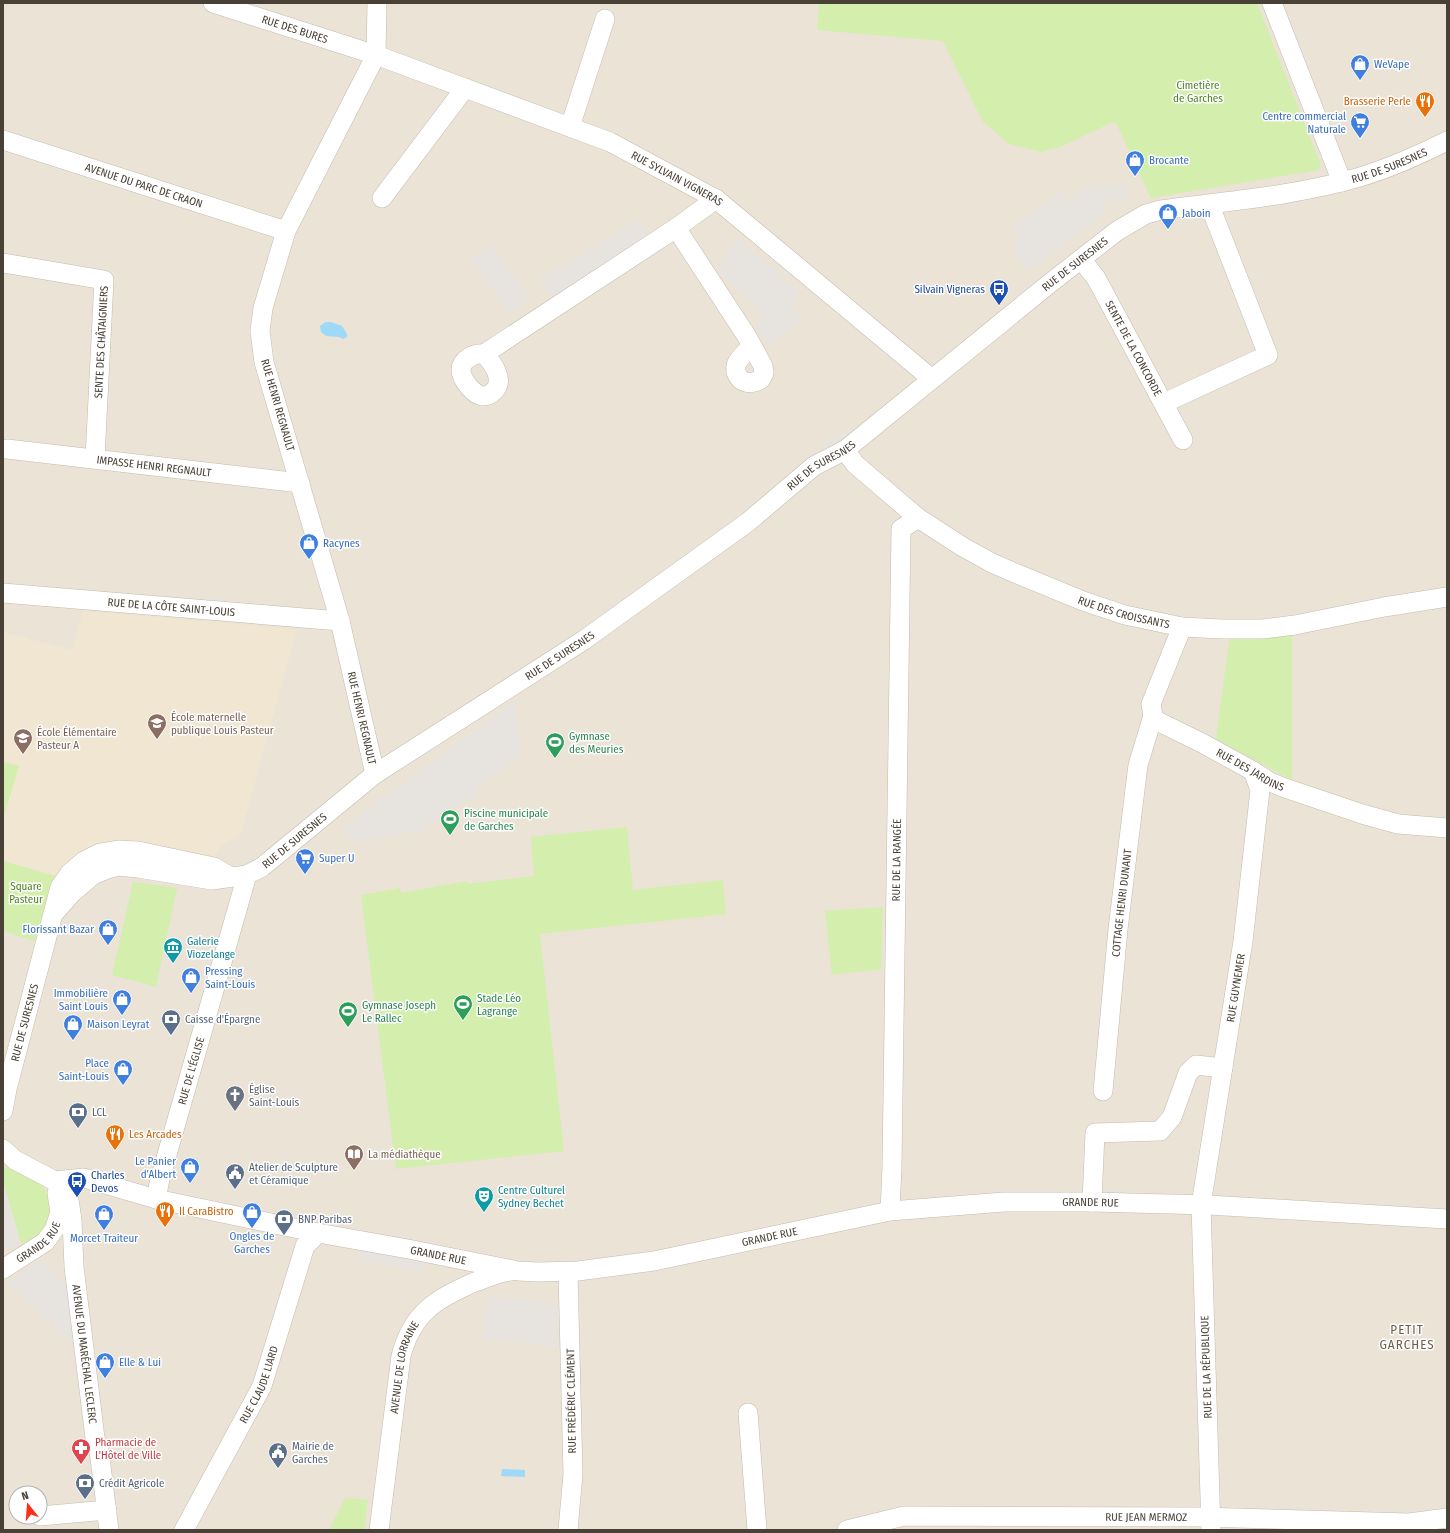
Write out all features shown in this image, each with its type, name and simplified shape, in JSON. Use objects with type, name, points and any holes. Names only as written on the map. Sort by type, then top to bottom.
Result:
[{"type":"street","name":"RUE DES BURES","points":[[213,3],[376,55]]},
{"type":"street","name":"RUE HENRI REGNAULT","points":[[375,774],[340,621],[264,362],[260,331],[263,308],[286,231],[376,55],[377,3]]},
{"type":"street","points":[[1272,3],[1342,182]]},
{"type":"street","points":[[570,128],[605,19]]},
{"type":"street","name":"RUE SYLVAIN VIGNERAS","points":[[376,55],[610,142],[716,199],[932,379]]},
{"type":"street","points":[[382,198],[464,88]]},
{"type":"street","name":"AVENUE DU PARC DE CRAON","points":[[3,140],[286,231]]},
{"type":"street","name":"RUE DE SURESNES","points":[[3,1111],[7,1089],[55,912],[73,892],[93,875],[107,868],[118,858],[138,868],[212,880],[239,876],[262,867],[375,774],[584,640],[748,522],[814,466],[845,450],[1081,259],[1117,231],[1138,218],[1153,212],[1291,192],[1342,182],[1361,177],[1398,163],[1447,141]]},
{"type":"street","points":[[484,354],[676,228],[716,199]]},
{"type":"street","points":[[1164,403],[1268,355],[1212,212]]},
{"type":"street","points":[[676,228],[746,335],[752,347]]},
{"type":"street","name":"SENTE DE LA CONCORDE","points":[[1081,259],[1096,278],[1183,440]]},
{"type":"street","name":"SENTE DES CHÂTAIGNIERS","points":[[3,263],[104,280],[95,458]]},
{"type":"street","name":"IMPASSE HENRI REGNAULT","points":[[7,449],[95,458],[300,483]]},
{"type":"street","name":"RUE DES CROISSANTS","points":[[845,450],[855,464],[918,518],[963,547],[992,563],[1022,576],[1105,609],[1125,615],[1182,627],[1263,629],[1295,625],[1384,607],[1447,597]]},
{"type":"street","name":"RUE DE LA RANGÉE","points":[[890,1211],[892,1167],[901,529],[918,518]]},
{"type":"street","name":"RUE DE LA CÔTE SAINT-LOUIS","points":[[3,594],[340,621]]},
{"type":"street","points":[[1153,716],[1151,704],[1182,627]]},
{"type":"street","name":"RUE DES JARDINS","points":[[1153,716],[1157,720],[1202,743],[1270,782],[1285,788],[1362,814],[1398,824],[1447,828]]},
{"type":"street","name":"COTTAGE HENRI DUNANT","points":[[1103,1091],[1118,929],[1138,765],[1153,716]]},
{"type":"street","name":"RUE GUYNEMER","points":[[1201,1205],[1243,941],[1260,790],[1253,771]]},
{"type":"street","name":"RUE DE L'ÉGLISE","points":[[156,1199],[239,876]]},
{"type":"street","points":[[1092,1202],[1095,1133],[1160,1131],[1172,1117],[1188,1072],[1196,1065],[1223,1068]]},
{"type":"street","points":[[3,1149],[15,1160],[55,1181]]},
{"type":"street","name":"GRANDE RUE","points":[[3,1269],[45,1242],[54,1230],[60,1213],[55,1181],[84,1178],[156,1199],[318,1233],[422,1251],[518,1271],[568,1272],[654,1261],[890,1211],[1004,1202],[1092,1202],[1201,1205],[1447,1219]]},
{"type":"street","name":"AVENUE DU MARÉCHAL LECLERC","points":[[55,1181],[69,1200],[72,1220],[73,1252],[95,1438],[99,1450],[109,1530]]},
{"type":"street","name":"RUE DE LA RÉPUBLIQUE","points":[[1201,1205],[1211,1524]]},
{"type":"street","name":"RUE CLAUDE LIARD","points":[[184,1530],[262,1386],[306,1246],[318,1233]]},
{"type":"street","points":[[45,1242],[73,1252]]},
{"type":"street","name":"AVENUE DE LORRAINE","points":[[379,1530],[401,1356],[407,1335],[422,1315],[436,1301],[487,1277],[509,1271],[518,1271]]},
{"type":"street","name":"RUE FRÉDÉRIC CLÉMENT","points":[[568,1272],[573,1474],[568,1530]]},
{"type":"street","points":[[748,1413],[757,1530]]},
{"type":"street","points":[[48,1516],[107,1510]]},
{"type":"street","name":"RUE JEAN MERMOZ","points":[[847,1530],[904,1516],[1211,1524],[1408,1523],[1447,1518]]},
{"type":"shaded area","points":[[3,3],[1447,3],[1447,1530],[3,1530]]},
{"type":"shaded area","points":[[1090,185],[1124,185],[1125,200],[1114,200],[1101,205],[1106,212],[1028,272],[1017,254],[1015,247],[1019,237],[1012,227],[1063,191],[1070,200]]},
{"type":"shaded area","points":[[638,220],[652,244],[557,305],[540,279]]},
{"type":"shaded area","points":[[738,238],[798,292],[790,306],[805,321],[768,345],[756,329],[763,312],[716,269]]},
{"type":"shaded area","points":[[492,244],[531,300],[509,314],[471,258]]},
{"type":"shaded area","points":[[850,427],[853,430],[824,448],[824,443]]},
{"type":"shaded area","name":"École maternelle publique Louis Pasteur","points":[[83,611],[297,629],[242,830],[238,837],[220,845],[214,861],[59,877],[3,861],[3,632],[72,650]]},
{"type":"shaded area","points":[[515,701],[521,756],[475,788],[478,794],[421,831],[353,841],[343,828]]},
{"type":"shaded area","points":[[3,1182],[21,1244],[3,1250]]},
{"type":"shaded area","points":[[364,1244],[428,1256],[420,1271],[355,1259]]},
{"type":"shaded area","points":[[39,1259],[71,1291],[71,1342],[8,1282]]},
{"type":"shaded area","points":[[489,1297],[558,1304],[559,1348],[483,1338]]},
{"type":"green space","name":"Cimetière de Garches","points":[[819,3],[1257,3],[1321,165],[1318,170],[1151,198],[1115,121],[1060,147],[1041,152],[1009,144],[983,122],[943,41],[817,30]]},
{"type":"green space","points":[[1292,634],[1292,780],[1216,739],[1230,635]]},
{"type":"green space","points":[[3,762],[19,766],[3,819]]},
{"type":"green space","name":"Stade Léo Lagrange","points":[[627,827],[633,890],[723,880],[726,914],[540,934],[564,1151],[396,1169],[361,895],[400,888],[401,893],[467,881],[468,884],[534,876],[531,837]]},
{"type":"green space","name":"Square Pasteur","points":[[3,861],[55,876],[35,941],[3,931]]},
{"type":"green space","points":[[133,882],[177,888],[156,987],[112,975]]},
{"type":"green space","points":[[883,907],[881,969],[832,975],[825,911]]},
{"type":"green space","points":[[3,1167],[12,1167],[39,1182],[49,1195],[51,1217],[42,1234],[21,1244],[3,1182]]},
{"type":"green space","points":[[345,1498],[368,1500],[364,1530],[329,1530]]},
{"type":"water","points":[[326,322],[331,322],[342,326],[347,334],[347,337],[343,339],[339,337],[326,336],[321,332],[320,326]]},
{"type":"water","points":[[502,1469],[525,1470],[525,1477],[501,1476]]},
{"type":"place","name":"WeVape","points":[[1360,81]]},
{"type":"place","name":"Brasserie Perle","points":[[1425,118]]},
{"type":"place","name":"Centre commercial Naturale","points":[[1360,139]]},
{"type":"place","name":"Brocante","points":[[1135,177]]},
{"type":"place","name":"Jaboin","points":[[1168,230]]},
{"type":"place","name":"Silvain Vigneras","points":[[999,306]]},
{"type":"place","name":"Racynes","points":[[309,560]]},
{"type":"place","name":"École maternelle publique Louis Pasteur","points":[[157,740]]},
{"type":"place","name":"École Élémentaire Pasteur A","points":[[23,755]]},
{"type":"place","name":"Gymnase des Meuries","points":[[555,759]]},
{"type":"place","name":"Piscine municipale de Garches","points":[[450,836]]},
{"type":"place","name":"Super U","points":[[305,875]]},
{"type":"place","name":"Florissant Bazar","points":[[108,946]]},
{"type":"place","name":"Galerie Viozelange","points":[[173,964]]},
{"type":"place","name":"Pressing Saint-Louis","points":[[191,994]]},
{"type":"place","name":"Immobilière Saint Louis","points":[[122,1016]]},
{"type":"place","name":"Stade Léo Lagrange","points":[[463,1021]]},
{"type":"place","name":"Gymnase Joseph Le Rallec","points":[[348,1028]]},
{"type":"place","name":"Caisse d'Épargne","points":[[171,1036]]},
{"type":"place","name":"Maison Leyrat","points":[[73,1041]]},
{"type":"place","name":"Place Saint-Louis","points":[[123,1086]]},
{"type":"place","name":"Église Saint-Louis","points":[[235,1112]]},
{"type":"place","name":"LCL","points":[[78,1129]]},
{"type":"place","name":"Les Arcades","points":[[115,1151]]},
{"type":"place","name":"La médiathèque","points":[[354,1171]]},
{"type":"place","name":"Le Panier d’Albert","points":[[190,1184]]},
{"type":"place","name":"Atelier de Sculpture et Céramique","points":[[235,1190]]},
{"type":"place","name":"Charles Devos","points":[[77,1198]]},
{"type":"place","name":"Centre Culturel Sydney Bechet","points":[[484,1213]]},
{"type":"place","name":"Il CaraBistro","points":[[165,1228]]},
{"type":"place","name":"Ongles de Garches","points":[[252,1229]]},
{"type":"place","name":"Morcet Traiteur","points":[[104,1231]]},
{"type":"place","name":"BNP Paribas","points":[[284,1236]]},
{"type":"place","name":"Elle & Lui","points":[[105,1379]]},
{"type":"place","name":"Pharmacie de L'Hôtel de Ville","points":[[81,1465]]},
{"type":"place","name":"Mairie de Garches","points":[[278,1469]]},
{"type":"place","name":"Crédit Agricole","points":[[85,1500]]},
{"type":"district","name":"PETIT GARCHES","points":[[1407,1336]]}]
